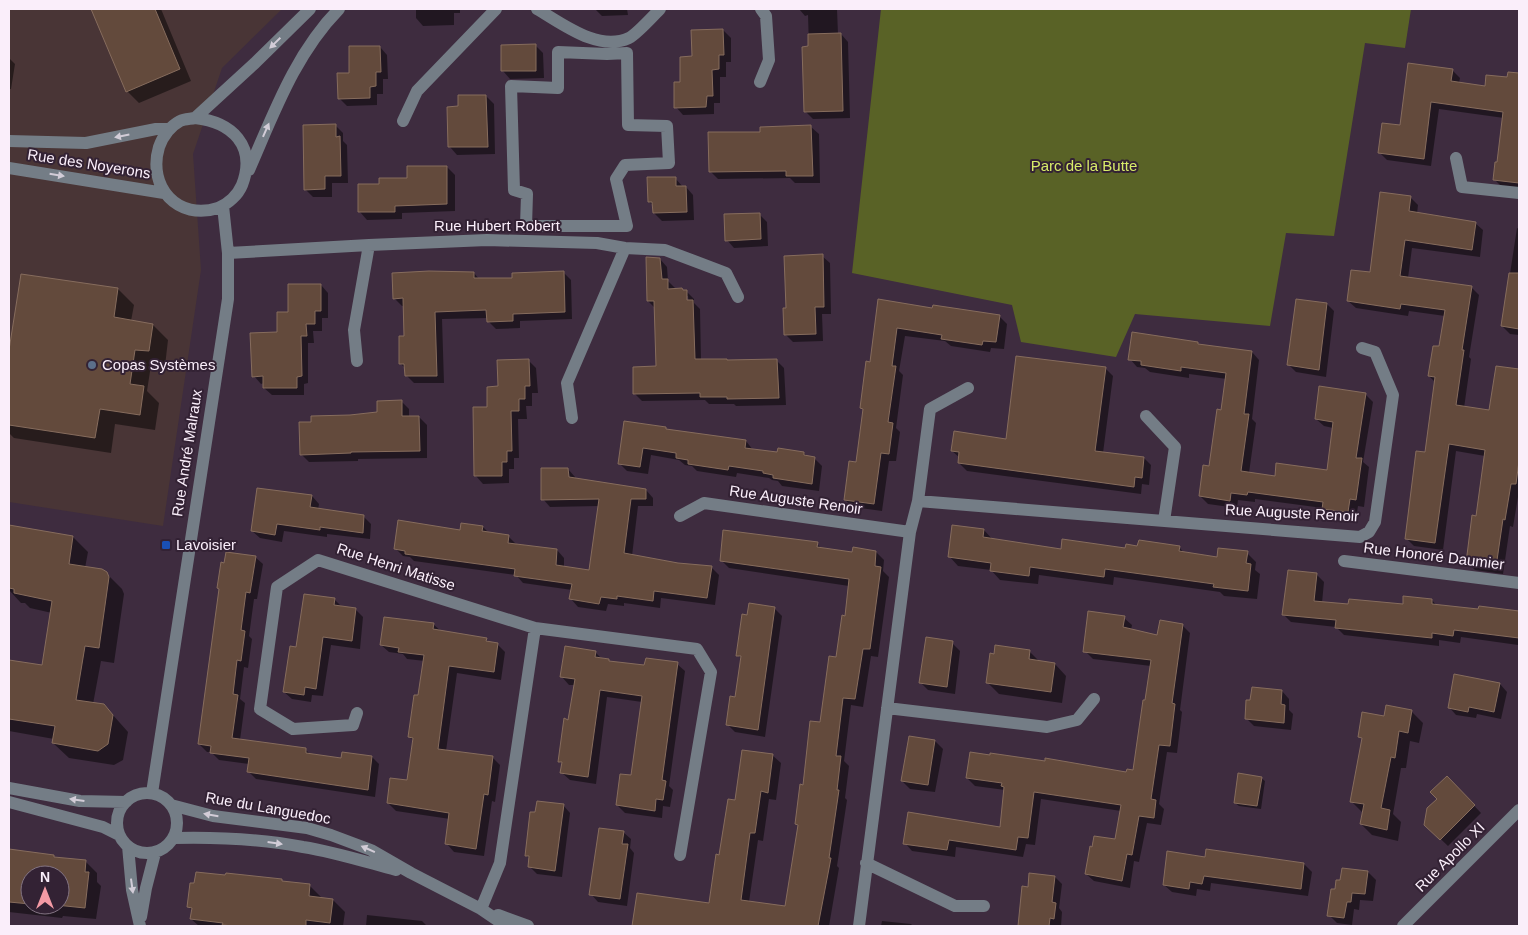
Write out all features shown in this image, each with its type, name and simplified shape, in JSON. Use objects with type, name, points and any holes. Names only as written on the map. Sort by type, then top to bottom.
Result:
[{"type":"street","points":[[195,118],[310,9]]},
{"type":"street","points":[[246,174],[247,158],[241,142],[230,129],[216,122],[195,118],[180,121],[162,138],[156,156],[155,166],[158,182],[164,193],[176,204],[191,210],[207,211],[229,202],[240,190],[291,74],[313,40],[339,9]]},
{"type":"street","points":[[403,121],[417,91],[496,9]]},
{"type":"street","points":[[537,9],[588,38],[607,42],[630,38],[660,9]]},
{"type":"street","points":[[760,82],[769,60],[766,16],[761,9]]},
{"type":"street","points":[[558,52],[627,53],[628,125],[667,126],[669,163],[626,165],[616,178],[627,226],[526,226],[527,194],[514,190],[511,86],[558,88],[558,52]]},
{"type":"street","name":"Rue des Noyerons","points":[[9,141],[86,143],[156,129],[170,129]]},
{"type":"street","points":[[1456,158],[1462,187],[1519,193]]},
{"type":"street","name":"Rue des Noyerons","points":[[9,168],[164,193]]},
{"type":"street","name":"Rue André Malraux","points":[[152,793],[228,299],[228,253],[223,206]]},
{"type":"street","name":"Rue Hubert Robert","points":[[228,253],[487,240],[597,243],[625,248],[665,250],[726,272],[738,298]]},
{"type":"street","points":[[357,362],[354,330],[369,245]]},
{"type":"street","points":[[572,418],[567,383],[625,248]]},
{"type":"street","name":"Rue Auguste Renoir","points":[[918,501],[1360,536],[1369,532],[1375,522],[1393,395],[1375,352],[1362,348]]},
{"type":"street","points":[[859,926],[910,532],[918,501],[930,408],[968,388]]},
{"type":"street","points":[[1146,416],[1175,447],[1164,521]]},
{"type":"street","name":"Rue Auguste Renoir","points":[[680,516],[704,503],[910,532]]},
{"type":"street","name":"Rue Henri Matisse","points":[[357,713],[353,725],[292,729],[260,709],[277,587],[318,560],[535,628],[697,649],[711,672],[680,856]]},
{"type":"street","name":"Rue Honoré Daumier","points":[[1344,561],[1519,582]]},
{"type":"street","points":[[481,909],[500,863],[535,628]]},
{"type":"street","points":[[887,708],[1047,727],[1077,720],[1094,699]]},
{"type":"street","points":[[9,788],[80,801],[126,802]]},
{"type":"street","points":[[9,802],[103,827],[119,835],[136,852],[145,853],[155,853],[169,844],[174,838],[177,830],[175,812],[171,805],[152,793],[133,796],[120,809],[117,818],[119,835]]},
{"type":"street","name":"Rue du Languedoc","points":[[171,805],[213,816],[308,828],[331,834],[371,850],[481,909],[506,926]]},
{"type":"street","name":"Rue Apollo XI","points":[[1403,926],[1519,810]]},
{"type":"street","name":"Rue du Languedoc","points":[[174,838],[264,841],[304,847],[411,873]]},
{"type":"street","points":[[128,846],[132,890],[140,925]]},
{"type":"street","points":[[140,925],[146,888],[155,853]]},
{"type":"street","points":[[866,863],[955,906],[984,906]]},
{"type":"street","name":"Rue du Languedoc","points":[[481,909],[528,926]]},
{"type":"shaded area","points":[[9,9],[282,9],[222,68],[193,154],[201,270],[163,526],[9,502]]},
{"type":"green space","name":"Parc de la Butte","points":[[881,9],[1411,9],[1405,48],[1365,43],[1334,236],[1286,233],[1270,326],[1135,314],[1116,357],[1021,342],[1012,305],[852,273]]},
{"type":"building","points":[[91,9],[155,9],[180,69],[126,92]]},
{"type":"building","points":[[723,29],[724,55],[719,55],[719,69],[712,70],[713,96],[707,96],[706,107],[674,108],[674,82],[680,82],[680,57],[692,56],[691,30]]},
{"type":"building","points":[[841,33],[843,111],[804,112],[802,47],[808,46],[808,34]]},
{"type":"building","points":[[536,44],[536,71],[501,71],[501,45]]},
{"type":"building","points":[[349,46],[380,46],[381,72],[376,72],[376,86],[370,87],[370,98],[338,99],[337,73],[349,73]]},
{"type":"building","points":[[1408,63],[1453,69],[1451,81],[1485,86],[1486,75],[1507,77],[1508,72],[1519,73],[1519,183],[1493,180],[1503,112],[1431,102],[1424,159],[1378,153],[1382,123],[1400,125]]},
{"type":"building","points":[[458,95],[486,95],[488,147],[448,147],[447,107],[458,106]]},
{"type":"building","points":[[336,124],[336,137],[340,136],[341,176],[325,176],[325,189],[304,190],[303,125]]},
{"type":"building","points":[[811,125],[813,176],[786,176],[786,171],[709,172],[708,132],[760,132],[760,127]]},
{"type":"building","points":[[407,166],[447,166],[447,204],[395,206],[395,212],[358,212],[358,184],[379,184],[379,178],[407,178]]},
{"type":"building","points":[[647,177],[676,177],[676,186],[686,186],[687,212],[653,213],[652,202],[648,202]]},
{"type":"building","points":[[1380,192],[1411,196],[1409,211],[1476,222],[1472,250],[1405,240],[1400,276],[1472,286],[1456,405],[1489,410],[1496,366],[1519,369],[1519,461],[1516,484],[1511,484],[1505,520],[1503,519],[1496,567],[1466,563],[1472,515],[1476,516],[1485,450],[1449,444],[1435,543],[1405,539],[1416,451],[1425,452],[1435,377],[1428,376],[1433,346],[1439,346],[1445,310],[1401,304],[1400,309],[1347,301],[1351,270],[1370,272]]},
{"type":"building","points":[[760,213],[761,239],[725,241],[724,214]]},
{"type":"building","points":[[823,254],[824,307],[815,307],[816,334],[784,335],[783,308],[786,308],[784,256]]},
{"type":"building","points":[[646,257],[660,258],[662,279],[668,279],[668,289],[682,288],[687,290],[687,300],[693,300],[695,359],[777,359],[779,398],[727,399],[727,397],[700,397],[700,393],[633,394],[633,367],[656,366],[654,301],[647,301]]},
{"type":"building","points":[[429,271],[474,272],[474,278],[512,278],[512,273],[564,271],[565,312],[513,314],[513,321],[487,322],[486,310],[435,312],[437,376],[405,376],[404,364],[399,364],[399,336],[404,336],[403,298],[393,299],[392,273]]},
{"type":"building","points":[[1509,273],[1519,273],[1519,329],[1501,326]]},
{"type":"building","points":[[21,274],[118,288],[114,317],[153,324],[149,351],[135,350],[130,384],[144,386],[140,415],[100,409],[95,438],[9,425],[9,350]]},
{"type":"building","points":[[288,284],[321,284],[321,311],[315,311],[315,324],[306,324],[307,336],[301,336],[302,376],[297,377],[297,388],[263,388],[263,376],[252,377],[250,333],[277,332],[277,312],[288,312]]},
{"type":"building","points":[[878,299],[932,308],[933,305],[1000,315],[996,342],[983,341],[982,345],[941,339],[942,335],[897,328],[892,366],[896,366],[888,422],[893,423],[889,454],[881,453],[874,504],[844,500],[849,461],[856,462],[863,409],[860,408],[866,361],[870,362]]},
{"type":"building","points":[[1296,299],[1327,303],[1319,370],[1287,365]]},
{"type":"building","points":[[1132,332],[1198,342],[1198,344],[1252,351],[1244,414],[1249,414],[1241,471],[1275,476],[1276,463],[1327,470],[1333,422],[1315,419],[1319,386],[1366,393],[1356,458],[1362,458],[1356,500],[1350,499],[1348,512],[1322,509],[1323,502],[1248,492],[1247,495],[1231,493],[1230,501],[1199,496],[1203,465],[1209,466],[1217,409],[1221,410],[1226,373],[1181,367],[1181,371],[1141,365],[1141,361],[1128,360]]},
{"type":"building","points":[[1016,356],[1106,367],[1095,451],[1144,457],[1142,478],[1135,477],[1134,487],[958,463],[959,452],[951,451],[954,431],[1006,439]]},
{"type":"building","points":[[529,359],[530,386],[525,386],[525,399],[519,399],[519,411],[511,411],[512,451],[507,451],[507,462],[502,462],[502,476],[474,476],[473,407],[487,407],[487,387],[498,386],[497,360]]},
{"type":"building","points":[[402,400],[402,416],[419,416],[420,451],[300,455],[299,422],[311,422],[311,416],[377,412],[377,401]]},
{"type":"building","points":[[624,421],[746,440],[745,448],[777,452],[778,448],[804,452],[804,455],[815,457],[812,484],[773,478],[773,475],[763,473],[763,471],[729,466],[728,470],[688,464],[688,460],[676,458],[676,453],[643,448],[640,467],[618,464]]},
{"type":"building","points":[[541,468],[568,468],[569,477],[646,489],[646,499],[631,499],[624,553],[678,563],[712,566],[707,598],[654,591],[653,601],[617,596],[617,599],[601,597],[599,604],[569,599],[572,584],[514,576],[515,569],[405,554],[405,551],[394,549],[398,520],[460,530],[461,523],[483,526],[482,531],[509,535],[508,543],[557,549],[556,565],[589,570],[599,499],[541,500]]},
{"type":"building","points":[[257,488],[312,495],[310,507],[364,515],[363,533],[277,524],[275,535],[251,531]]},
{"type":"building","points":[[9,525],[73,536],[69,564],[102,569],[107,572],[109,577],[99,648],[85,646],[76,700],[104,704],[113,715],[108,744],[98,751],[52,743],[55,726],[9,719],[9,660],[42,665],[52,601],[14,593],[14,589],[9,588]]},
{"type":"building","points":[[952,525],[984,529],[983,537],[1061,549],[1062,539],[1125,548],[1126,544],[1137,546],[1139,540],[1180,546],[1179,551],[1217,557],[1218,548],[1248,551],[1246,563],[1251,564],[1248,591],[1213,587],[1214,584],[1105,569],[1104,577],[1030,567],[1029,576],[990,571],[991,563],[948,557]]},
{"type":"building","points":[[723,530],[818,542],[817,547],[852,552],[853,547],[876,551],[875,566],[881,567],[870,649],[863,649],[855,699],[843,698],[836,756],[841,756],[837,790],[839,790],[829,858],[831,858],[818,926],[632,926],[637,893],[709,903],[716,854],[719,855],[728,799],[735,800],[742,750],[773,754],[768,793],[761,791],[755,833],[750,833],[741,900],[785,906],[798,825],[795,824],[800,784],[803,785],[810,721],[820,722],[829,656],[836,657],[842,615],[845,616],[849,579],[720,561]]},
{"type":"building","points":[[226,552],[256,556],[250,593],[246,592],[241,630],[245,631],[241,661],[237,660],[233,694],[238,695],[232,738],[306,748],[306,753],[341,758],[342,752],[372,756],[368,790],[247,772],[249,758],[210,753],[211,746],[198,744],[219,589],[217,588],[221,562],[224,563]]},
{"type":"building","points":[[1288,570],[1317,573],[1314,601],[1348,604],[1349,599],[1403,604],[1403,596],[1432,599],[1432,604],[1478,609],[1479,606],[1519,611],[1519,638],[1454,630],[1453,636],[1432,633],[1432,638],[1335,628],[1336,620],[1282,615]]},
{"type":"building","points":[[304,594],[335,598],[334,605],[356,608],[352,641],[323,637],[316,689],[305,687],[304,695],[283,692],[290,646],[296,647]]},
{"type":"building","points":[[749,603],[775,607],[758,730],[726,725],[730,696],[735,697],[741,656],[736,656],[742,614],[747,615]]},
{"type":"building","points":[[1088,611],[1125,616],[1123,627],[1157,635],[1160,620],[1183,624],[1172,703],[1175,704],[1170,746],[1159,745],[1151,799],[1156,800],[1154,818],[1139,816],[1132,855],[1127,854],[1122,881],[1085,874],[1090,846],[1092,847],[1094,836],[1115,839],[1121,805],[1034,792],[1028,838],[1018,837],[1016,850],[949,840],[947,850],[903,844],[908,812],[1000,827],[1004,787],[1001,786],[1002,783],[966,778],[970,752],[1045,761],[1045,758],[1126,772],[1127,769],[1133,770],[1151,660],[1083,652]]},
{"type":"building","points":[[384,617],[434,623],[433,629],[487,638],[486,641],[498,643],[494,672],[449,666],[438,749],[493,756],[488,795],[484,794],[476,849],[445,844],[449,813],[387,803],[390,778],[407,780],[413,738],[408,737],[414,695],[418,695],[424,655],[398,652],[399,648],[380,645]]},
{"type":"building","points":[[926,637],[953,641],[947,687],[919,683]]},
{"type":"building","points":[[995,645],[1030,650],[1029,659],[1055,663],[1051,692],[986,683],[990,653],[994,654]]},
{"type":"building","points":[[565,646],[596,651],[595,657],[609,659],[609,661],[644,665],[646,658],[678,662],[662,780],[666,781],[663,800],[656,799],[655,811],[616,805],[620,774],[631,775],[642,696],[600,690],[588,777],[560,773],[562,762],[558,762],[564,718],[568,720],[575,679],[560,677]]},
{"type":"building","points":[[1454,674],[1500,683],[1494,712],[1469,707],[1468,712],[1448,708]]},
{"type":"building","points":[[1252,687],[1282,690],[1281,704],[1285,705],[1284,723],[1245,719],[1246,700],[1250,700]]},
{"type":"building","points":[[1386,705],[1412,710],[1408,733],[1399,731],[1395,758],[1391,757],[1381,808],[1390,810],[1387,830],[1360,824],[1364,804],[1350,802],[1362,738],[1358,737],[1362,712],[1384,716]]},
{"type":"building","points":[[909,736],[935,740],[928,785],[901,781]]},
{"type":"building","points":[[1238,773],[1262,777],[1257,806],[1234,803]]},
{"type":"building","points":[[1447,776],[1475,805],[1440,840],[1424,825],[1427,808],[1437,799],[1430,792]]},
{"type":"building","points":[[537,801],[564,804],[555,871],[528,867],[529,856],[525,856],[530,812],[535,812]]},
{"type":"building","points":[[599,828],[624,831],[622,844],[628,844],[620,899],[589,895]]},
{"type":"building","points":[[9,849],[54,855],[54,857],[86,860],[85,872],[89,872],[85,908],[70,906],[70,865],[20,865],[20,903],[9,902]]},
{"type":"building","points":[[1206,849],[1304,863],[1301,889],[1204,876],[1202,884],[1190,882],[1189,889],[1163,885],[1167,851],[1205,857]]},
{"type":"building","points":[[1342,868],[1368,871],[1365,894],[1352,893],[1351,902],[1347,902],[1344,918],[1327,916],[1331,889],[1335,889],[1336,880],[1340,880]]},
{"type":"building","points":[[196,872],[225,875],[226,873],[310,884],[309,896],[333,899],[330,923],[306,920],[306,926],[234,926],[190,919],[192,908],[187,907],[190,883],[194,883]]},
{"type":"building","points":[[1029,873],[1055,876],[1052,902],[1056,903],[1054,919],[1050,918],[1049,926],[1018,926],[1022,886],[1028,887]]},
{"type":"place","name":"Copas Systèmes","points":[[92,365]]},
{"type":"place","name":"Lavoisier","points":[[166,545]]}]
